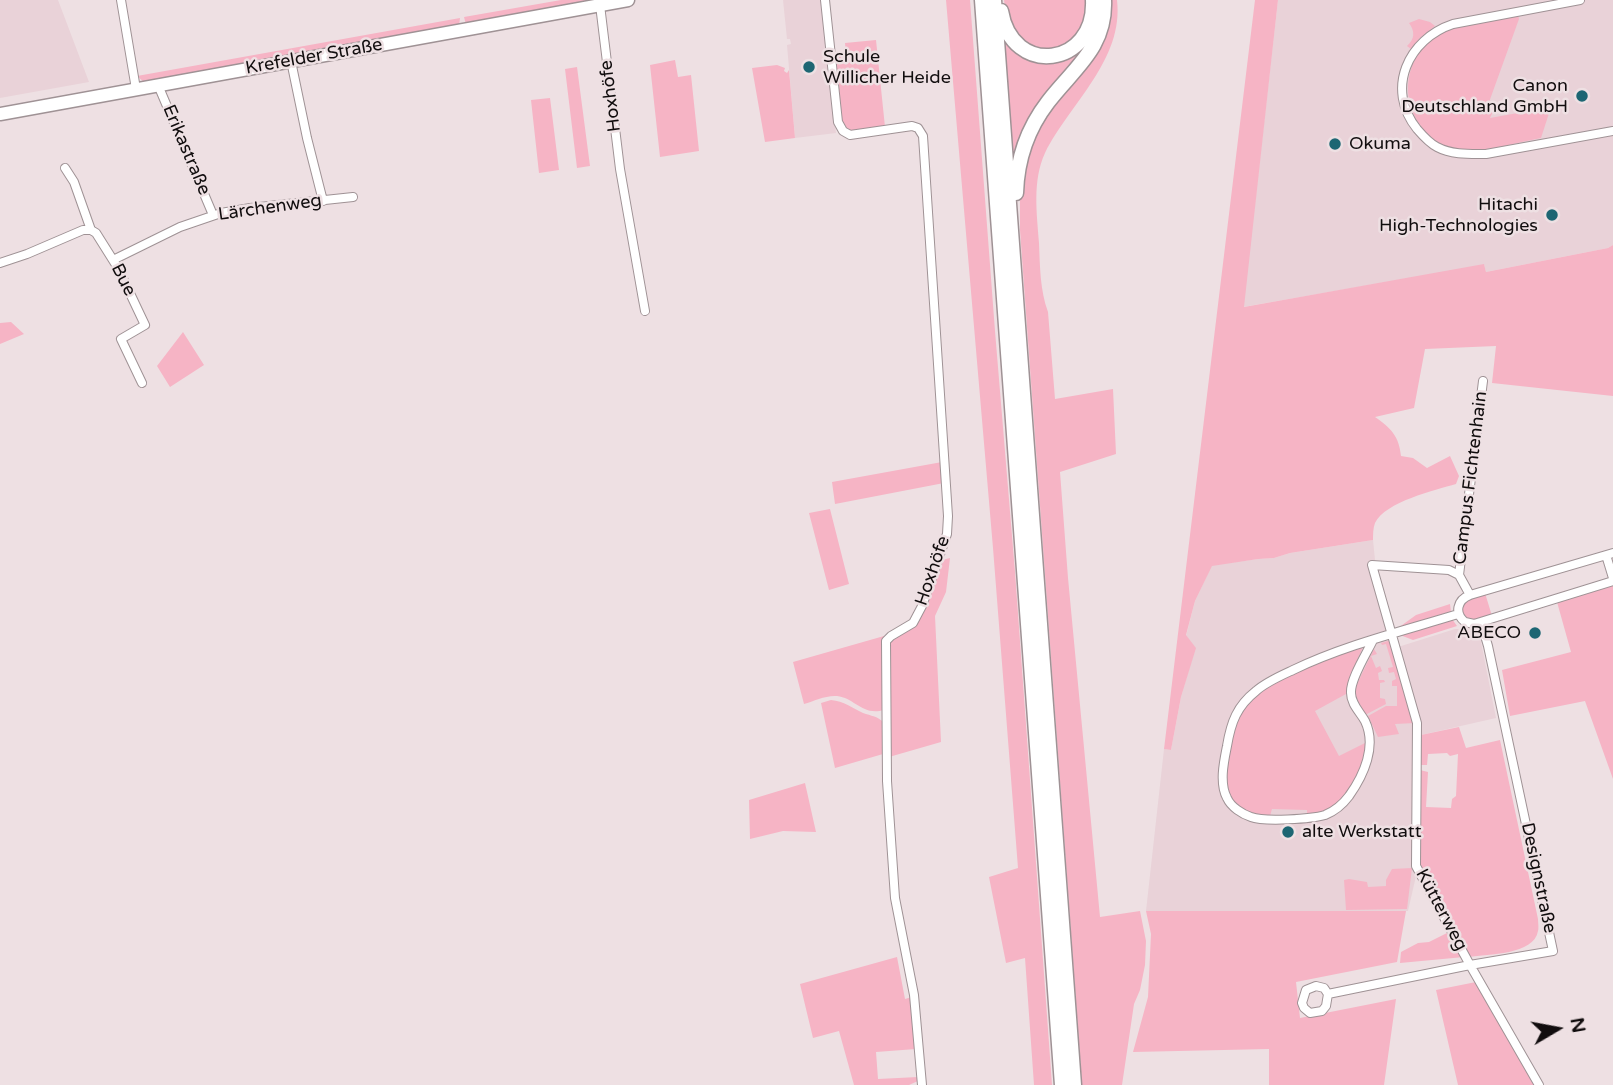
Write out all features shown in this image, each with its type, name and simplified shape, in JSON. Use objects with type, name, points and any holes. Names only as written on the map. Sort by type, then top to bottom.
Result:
[{"type":"highway","points":[[976,0],[984,33]]},
{"type":"highway","points":[[982,0],[1062,1085]]},
{"type":"highway","points":[[994,0],[1074,1085]]},
{"type":"highway","points":[[1000,0],[1003,23],[1015,43],[1032,53],[1052,56],[1070,50],[1086,34],[1092,21],[1093,0]]},
{"type":"highway","points":[[1013,250],[1017,178],[1026,143],[1045,106],[1082,65],[1092,49],[1103,22],[1104,0]]},
{"type":"main road","name":"Krefelder Straße","points":[[0,114],[628,0]]},
{"type":"street","points":[[121,0],[136,89]]},
{"type":"street","name":"Hoxhöfe","points":[[825,0],[838,122],[843,131],[850,135],[912,126],[918,128],[923,136],[947,534],[922,606],[913,623],[886,641],[887,781],[895,898],[914,995],[922,1085]]},
{"type":"street","points":[[1580,0],[1441,28],[1424,40],[1411,55],[1403,81],[1404,101],[1409,119],[1434,146],[1465,154],[1486,154],[1613,131]]},
{"type":"street","name":"Hoxhöfe","points":[[600,5],[620,169],[645,311]]},
{"type":"street","points":[[291,61],[323,201]]},
{"type":"street","name":"Erikastraße","points":[[158,85],[213,215]]},
{"type":"street","name":"Bue","points":[[65,168],[74,182],[91,230],[113,260],[145,325],[121,339],[142,383]]},
{"type":"street","name":"Lärchenweg","points":[[113,260],[180,227],[213,215],[240,209],[353,197]]},
{"type":"street","points":[[0,263],[83,230],[91,230]]},
{"type":"street","name":"Campus Fichtenhain","points":[[1459,575],[1483,381]]},
{"type":"street","points":[[1610,554],[1613,579],[1474,624],[1465,622],[1458,614],[1461,600],[1470,595],[1610,554]]},
{"type":"street","name":"Campus Fichtenhain","points":[[1392,634],[1372,565],[1449,570],[1459,575],[1470,595]]},
{"type":"street","points":[[1373,640],[1352,684],[1351,695],[1368,730],[1370,742],[1361,777],[1348,797],[1333,811],[1314,817],[1260,819],[1249,817],[1236,809],[1227,799],[1224,789],[1224,761],[1231,724],[1244,702],[1255,691],[1306,664],[1373,640],[1458,614]]},
{"type":"street","name":"Designstraße","points":[[1328,994],[1553,951],[1481,622]]},
{"type":"street","name":"Kütterweg","points":[[1392,634],[1417,723],[1416,866],[1539,1085]]},
{"type":"shaded area","points":[[0,0],[58,0],[89,82],[0,98]]},
{"type":"shaded area","points":[[561,0],[606,0],[466,25],[464,17]]},
{"type":"shaded area","name":"Schule Willicher Heide","points":[[783,0],[822,0],[836,133],[795,138],[787,45],[791,44],[790,39],[787,39]]},
{"type":"shaded area","points":[[946,0],[970,0],[1052,1085],[1034,1085],[1025,958],[1006,963],[989,877],[1018,868]]},
{"type":"shaded area","points":[[1004,0],[1089,0],[1082,32],[1063,48],[1037,50],[1017,37],[1006,15]]},
{"type":"shaded area","points":[[1109,0],[1117,0],[1117,22],[1112,42],[1104,62],[1045,153],[1038,175],[1036,198],[1041,278],[1048,312],[1055,399],[1113,389],[1116,454],[1060,472],[1100,917],[1140,911],[1146,941],[1145,965],[1134,1004],[1122,1085],[1082,1085],[1020,230],[1020,190],[1025,160],[1043,117],[1084,69]]},
{"type":"shaded area","points":[[1255,0],[1278,0],[1244,307],[1484,264],[1486,272],[1613,245],[1613,396],[1492,383],[1496,346],[1425,349],[1414,408],[1375,417],[1393,433],[1401,456],[1413,458],[1427,468],[1450,456],[1459,476],[1456,484],[1411,498],[1389,509],[1375,523],[1373,540],[1212,566],[1195,601],[1186,635],[1196,648],[1181,697],[1171,750],[1164,749]]},
{"type":"shaded area","points":[[1278,0],[1613,0],[1613,245],[1486,272],[1484,265],[1243,307]]},
{"type":"shaded area","points":[[1518,15],[1519,19],[1488,105],[1495,107],[1490,118],[1551,107],[1541,138],[1473,150],[1451,148],[1433,139],[1424,130],[1410,106],[1409,79],[1419,53],[1428,43],[1448,30]]},
{"type":"shaded area","points":[[460,18],[459,26],[145,83],[137,76]]},
{"type":"shaded area","points":[[1098,19],[1073,70],[1014,171],[1004,32],[1047,58]]},
{"type":"shaded area","points":[[1419,19],[1435,26],[1411,49],[1407,46],[1413,35],[1409,23]]},
{"type":"shaded area","points":[[876,40],[885,127],[850,131],[844,128],[840,120],[834,57],[846,56],[845,43]]},
{"type":"shaded area","points":[[675,60],[678,77],[691,75],[699,151],[660,157],[650,65]]},
{"type":"shaded area","points":[[777,65],[785,68],[787,73],[789,70],[795,138],[765,142],[752,68]]},
{"type":"shaded area","points":[[577,67],[590,166],[577,168],[565,69]]},
{"type":"shaded area","points":[[550,98],[559,170],[539,173],[531,100]]},
{"type":"shaded area","points":[[11,322],[24,334],[0,344],[0,323]]},
{"type":"shaded area","points":[[183,332],[204,365],[170,387],[157,366]]},
{"type":"shaded area","points":[[942,462],[944,483],[835,504],[832,482]]},
{"type":"shaded area","points":[[830,509],[849,584],[829,590],[809,513]]},
{"type":"shaded area","points":[[1373,540],[1376,570],[1396,641],[1420,761],[1419,863],[1408,911],[1146,911],[1164,749],[1171,750],[1181,697],[1195,648],[1186,636],[1195,601],[1212,565],[1274,558]]},
{"type":"shaded area","points":[[950,558],[946,592],[935,616],[941,742],[889,757],[890,640],[917,625],[942,560]]},
{"type":"shaded area","points":[[1613,585],[1613,779],[1585,701],[1510,716],[1502,670],[1571,652],[1557,602]]},
{"type":"shaded area","points":[[1485,593],[1492,616],[1473,619],[1463,615],[1462,606],[1467,600]]},
{"type":"shaded area","points":[[1450,604],[1451,612],[1446,615],[1398,628],[1416,615]]},
{"type":"shaded area","points":[[1452,619],[1457,626],[1413,640],[1400,635]]},
{"type":"shaded area","points":[[1455,629],[1476,631],[1477,638],[1480,637],[1496,718],[1421,735],[1421,724],[1398,647]]},
{"type":"shaded area","points":[[884,636],[884,710],[870,711],[837,696],[804,704],[793,662]]},
{"type":"shaded area","points":[[1391,640],[1415,723],[1395,724],[1399,734],[1378,737],[1368,716],[1386,706],[1397,706],[1397,686],[1392,686],[1392,681],[1396,679],[1394,672],[1389,673],[1388,668],[1393,667],[1386,644],[1381,643]]},
{"type":"shaded area","points":[[1361,645],[1363,647],[1350,676],[1346,694],[1315,711],[1339,756],[1367,742],[1356,781],[1344,799],[1329,811],[1307,815],[1307,810],[1272,809],[1270,816],[1262,816],[1243,810],[1230,795],[1227,763],[1237,722],[1244,707],[1257,694],[1285,678]]},
{"type":"shaded area","points":[[1374,649],[1377,654],[1371,656],[1376,668],[1380,666],[1382,671],[1378,673],[1379,680],[1385,682],[1380,683],[1380,698],[1385,699],[1386,704],[1365,715],[1356,697],[1355,688]]},
{"type":"shaded area","points":[[831,700],[844,703],[884,723],[883,754],[835,768],[821,703]]},
{"type":"shaded area","points":[[1459,727],[1466,748],[1500,740],[1538,919],[1535,939],[1528,945],[1509,952],[1469,957],[1419,863],[1420,770],[1428,772],[1426,807],[1451,808],[1452,799],[1456,796],[1458,754],[1428,754],[1427,765],[1419,765],[1421,735]]},
{"type":"shaded area","points":[[805,783],[816,832],[783,831],[750,839],[749,800]]},
{"type":"shaded area","points":[[1412,868],[1407,909],[1346,910],[1344,880],[1367,882],[1368,887],[1386,886],[1392,869]]},
{"type":"shaded area","points":[[1146,911],[1406,911],[1397,962],[1296,982],[1300,1018],[1396,999],[1384,1085],[1269,1085],[1269,1049],[1133,1052],[1148,997],[1151,934]]},
{"type":"shaded area","points":[[1449,932],[1464,957],[1400,963],[1401,952]]},
{"type":"shaded area","points":[[897,957],[905,999],[912,997],[916,1049],[876,1052],[878,1079],[918,1077],[918,1081],[909,1085],[854,1085],[839,1031],[813,1038],[800,984]]},
{"type":"shaded area","points":[[1476,982],[1537,1085],[1458,1085],[1436,990]]},
{"type":"place","name":"Schule Willicher Heide","points":[[809,67]]},
{"type":"place","name":"Canon Deutschland GmbH","points":[[1582,96]]},
{"type":"place","name":"Okuma","points":[[1335,144]]},
{"type":"place","name":"Hitachi High-Technologies","points":[[1552,215]]},
{"type":"place","name":"ABECO","points":[[1535,633]]},
{"type":"place","name":"alte Werkstatt","points":[[1288,832]]}]
